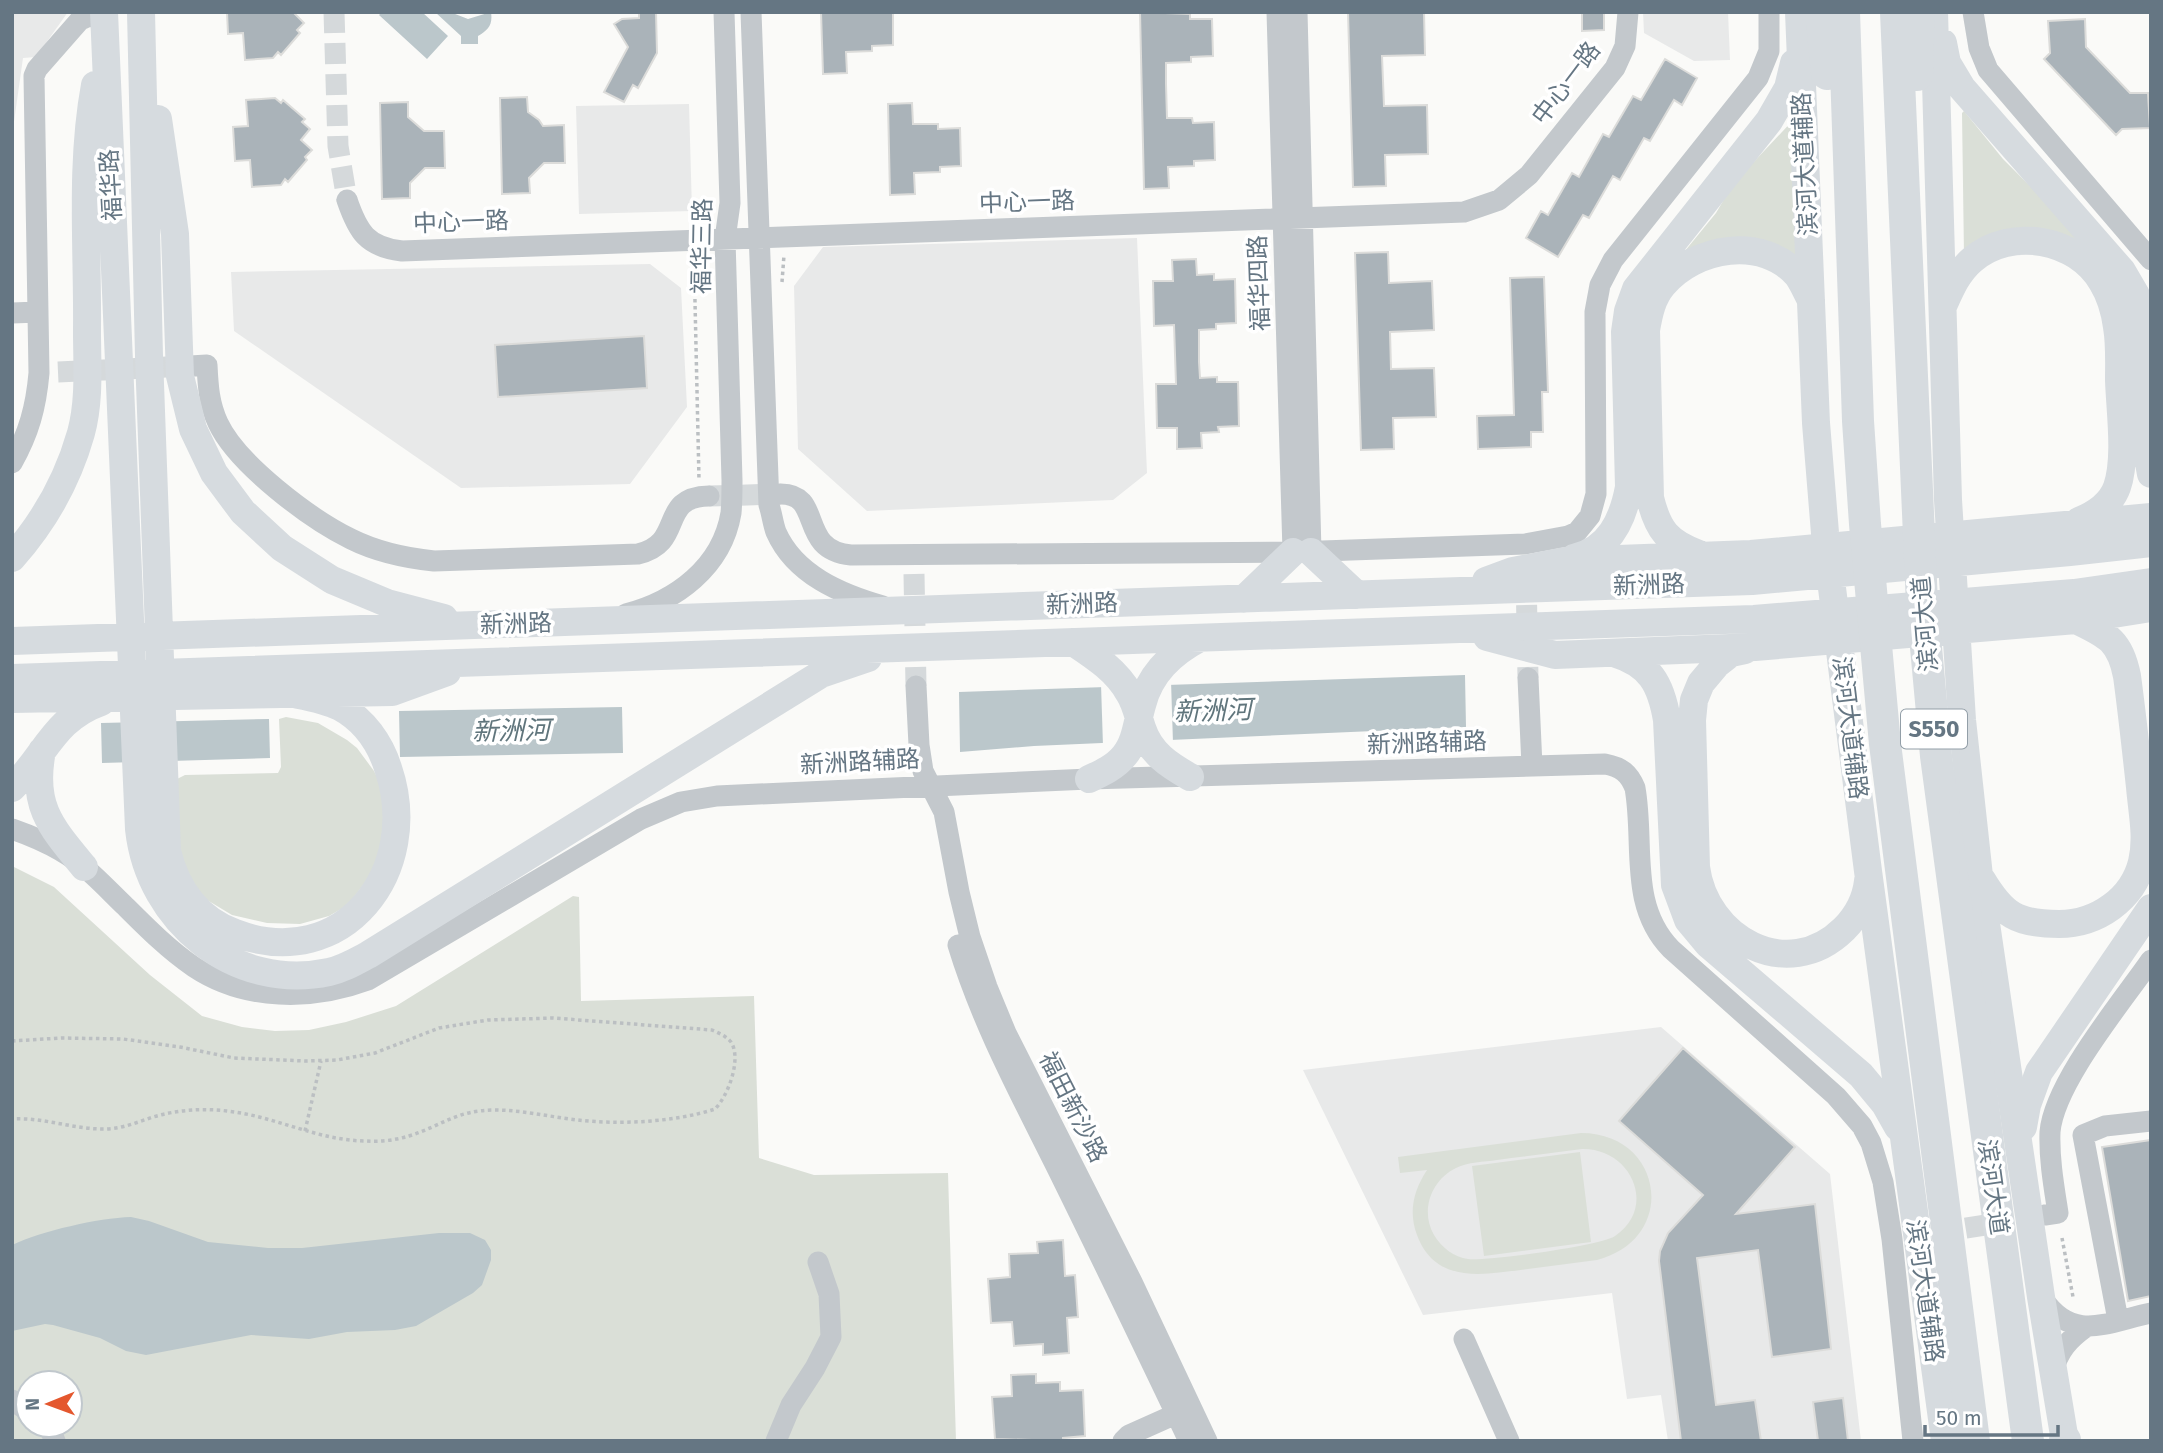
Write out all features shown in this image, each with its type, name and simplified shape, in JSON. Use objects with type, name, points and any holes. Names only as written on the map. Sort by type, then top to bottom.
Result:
[{"type":"highway","name":"滨河大道","points":[[1844,12],[1861,470],[1885,744],[1974,1441]]},
{"type":"highway","name":"滨河大道","points":[[1896,12],[1922,604],[1936,756],[2028,1441]]},
{"type":"highway","points":[[1909,314],[1919,12]]},
{"type":"highway","points":[[1806,18],[1834,152],[1853,271]]},
{"type":"main road","points":[[1936,12],[1950,541],[1962,720],[1979,876],[2065,1441]]},
{"type":"main road","points":[[1936,12],[1944,54],[1962,88],[2133,287],[2143,318],[2146,455],[2151,474]]},
{"type":"main road","points":[[141,13],[174,234],[180,376],[193,429],[214,473],[243,512],[282,548],[332,580],[387,603],[471,626]]},
{"type":"main road","name":"福华路","points":[[141,13],[149,356],[151,798]]},
{"type":"main road","points":[[1456,592],[1513,571],[1589,555],[1605,542],[1616,527],[1625,508],[1629,487],[1625,332],[1628,311],[1636,289],[1776,111],[1792,74],[1806,18]]},
{"type":"main road","name":"滨河大道辅路","points":[[1806,18],[1811,300],[1816,423],[1825,533],[1945,1441]]},
{"type":"main road","points":[[12,558],[50,508],[69,468],[82,430],[87,393],[89,125],[104,22]]},
{"type":"main road","name":"福华路","points":[[104,22],[120,357],[151,798]]},
{"type":"main road","points":[[1943,307],[1955,280],[1973,259],[1995,246],[2019,241],[2042,242],[2065,248],[2087,262],[2102,282],[2118,329],[2121,461],[2117,486],[2107,505],[2088,517],[2068,539]]},
{"type":"main road","points":[[1811,300],[1798,276],[1781,262],[1760,253],[1743,250],[1722,251],[1700,258],[1681,268],[1663,285],[1651,306],[1646,330],[1650,498],[1656,521],[1667,538],[1705,556],[1752,568],[2068,539],[2151,543]]},
{"type":"main road","points":[[2068,539],[2151,517]]},
{"type":"main road","points":[[1244,599],[1302,552],[1357,595]]},
{"type":"main road","points":[[1565,561],[1705,556]]},
{"type":"main road","name":"新洲路","points":[[12,641],[1456,592],[1752,568]]},
{"type":"main road","name":"新洲路","points":[[12,678],[2075,606],[2151,582]]},
{"type":"main road","points":[[1979,876],[1995,902],[2017,919],[2043,924],[2068,924],[2097,916],[2118,904],[2132,885],[2142,862],[2145,835],[2123,654],[2075,606]]},
{"type":"main road","points":[[1457,629],[1555,655],[1755,647],[2075,606],[2151,608]]},
{"type":"main road","points":[[1089,779],[1116,764],[1126,754],[1151,682],[1170,657],[1200,638]]},
{"type":"main road","points":[[1073,642],[1112,670],[1135,705],[1148,742],[1156,753],[1175,769],[1190,777]]},
{"type":"main road","points":[[1755,647],[1731,653],[1717,664],[1701,683],[1695,700],[1692,720],[1695,856],[1697,878],[1703,897],[1714,915],[1746,944],[1774,952],[1803,951],[1830,940],[1853,918],[1867,890],[1868,871]]},
{"type":"main road","points":[[151,798],[141,843],[147,868],[173,916],[193,936],[217,954],[256,970],[300,975],[328,972],[368,955],[821,674],[860,659],[908,648]]},
{"type":"main road","points":[[1614,653],[1630,658],[1643,668],[1656,681],[1664,698],[1673,871],[1678,897],[1688,920],[1708,944],[1867,1082],[1885,1104],[1904,1142]]},
{"type":"main road","points":[[12,699],[392,692],[473,662]]},
{"type":"main road","points":[[151,798],[175,878],[190,901],[216,924],[258,940],[298,941],[330,931],[350,919],[375,893],[386,876],[393,856],[397,821],[393,782],[374,737],[356,719],[341,707],[294,694]]},
{"type":"main road","points":[[12,788],[68,719],[85,708],[111,698]]},
{"type":"main road","points":[[43,750],[39,768],[44,810],[52,828],[84,867]]},
{"type":"main road","points":[[2020,1151],[2027,1105],[2039,1072],[2151,908]]},
{"type":"street","name":"福华三路","points":[[600,621],[638,611],[667,598],[695,579],[712,561],[724,538],[730,514],[732,480],[725,239],[730,203],[724,12]]},
{"type":"street","points":[[751,12],[769,505],[776,532],[790,555],[803,569],[838,591],[898,611]]},
{"type":"street","name":"福华四路","points":[[1277,12],[1293,218]]},
{"type":"street","name":"福华四路","points":[[1297,12],[1293,218],[1302,552]]},
{"type":"street","name":"中心一路","points":[[347,200],[354,219],[373,244],[402,251],[1449,213],[1476,209],[1499,200],[1529,175],[1615,68],[1625,46],[1628,12]]},
{"type":"street","points":[[781,494],[794,496],[807,507],[816,536],[834,552],[914,565],[1302,552],[1525,549],[1577,532],[1590,516],[1597,480],[1594,328],[1600,285],[1613,260],[1759,78],[1769,51],[1769,12]]},
{"type":"street","points":[[1972,12],[1979,48],[1988,70],[2151,260]]},
{"type":"street","points":[[12,463],[23,444],[48,372],[38,312],[34,76],[37,69],[80,20],[87,16],[104,22]]},
{"type":"street","points":[[12,313],[38,312]]},
{"type":"street","points":[[190,366],[207,365],[208,389],[219,425],[229,441],[268,481],[298,505],[350,539],[406,559],[433,561],[638,554],[659,545],[682,502],[704,496]]},
{"type":"street","points":[[1528,678],[1532,766]]},
{"type":"street","name":"福田新沙路","points":[[916,686],[920,756],[929,785],[944,812],[970,937],[987,987],[1006,1033],[1132,1282],[1207,1441]]},
{"type":"street","name":"新洲路辅路","points":[[12,829],[62,851],[84,867],[161,940],[194,967],[233,986],[281,995],[330,992],[350,987],[386,971],[624,828],[681,802],[736,794],[1089,779],[1605,764],[1624,770]]},
{"type":"street","name":"滨河大道辅路","points":[[1624,770],[1635,788],[1643,890],[1647,914],[1653,927],[1671,949],[1850,1110],[1871,1143],[1900,1238],[1913,1441]]},
{"type":"street","name":"福田新沙路","points":[[929,785],[929,813],[937,855],[957,943],[972,992],[1189,1441]]},
{"type":"street","points":[[2045,1215],[2057,1213],[2050,1160],[2050,1130],[2058,1101],[2073,1071],[2151,960]]},
{"type":"street","points":[[2118,1320],[2083,1135],[2105,1126],[2151,1121]]},
{"type":"street","points":[[776,1441],[791,1405],[831,1337],[829,1294],[818,1262]]},
{"type":"street","points":[[2041,1297],[2058,1318],[2086,1327],[2151,1313]]},
{"type":"street","points":[[2053,1373],[2057,1357],[2065,1345],[2086,1327]]},
{"type":"street","points":[[1464,1339],[1509,1441]]},
{"type":"street","points":[[1123,1441],[1129,1435],[1177,1414]]},
{"type":"path","points":[[782,285],[786,237]]},
{"type":"path","points":[[694,241],[704,496]]},
{"type":"path","points":[[12,1041],[109,1038],[156,1043],[234,1058],[321,1060],[376,1054],[439,1028],[456,1024],[553,1018],[712,1030],[732,1043],[735,1054],[724,1097],[715,1110],[625,1122],[580,1121],[532,1112],[479,1110],[464,1112],[408,1137],[369,1142],[328,1138],[249,1114],[207,1110],[171,1113],[106,1129],[42,1120],[12,1119]]},
{"type":"path","points":[[305,1131],[321,1060]]},
{"type":"path","points":[[2062,1238],[2073,1297]]},
{"type":"shaded area","points":[[12,12],[68,12],[36,57],[23,58],[12,136]]},
{"type":"shaded area","points":[[1643,12],[1728,12],[1730,60],[1694,61],[1644,33]]},
{"type":"shaded area","points":[[689,104],[692,211],[579,214],[576,106]]},
{"type":"shaded area","points":[[1964,111],[2003,159],[2103,259],[2090,251],[1964,256]]},
{"type":"shaded area","points":[[1796,117],[1802,260],[1786,253],[1671,268],[1716,213],[1733,184]]},
{"type":"shaded area","points":[[1137,238],[1147,473],[1113,500],[867,511],[798,449],[794,286],[823,247]]},
{"type":"shaded area","points":[[650,264],[681,288],[687,407],[630,484],[461,488],[234,331],[231,272]]},
{"type":"shaded area","points":[[286,717],[318,723],[357,748],[381,785],[387,808],[379,864],[348,905],[329,916],[300,924],[267,923],[232,915],[202,897],[180,859],[173,781],[185,775],[278,773],[281,767],[279,719]]},
{"type":"shaded area","points":[[12,866],[54,887],[150,975],[202,1016],[242,1027],[275,1031],[309,1030],[346,1022],[396,1006],[573,896],[579,897],[581,1001],[754,996],[759,1158],[814,1175],[948,1173],[956,1441],[12,1441]]},
{"type":"shaded area","points":[[1661,1027],[1830,1174],[1861,1441],[1668,1441],[1661,1395],[1627,1399],[1612,1293],[1423,1315],[1303,1070]]},
{"type":"shaded area","points":[[1581,1133],[1609,1138],[1630,1150],[1644,1168],[1651,1189],[1650,1211],[1641,1231],[1623,1249],[1597,1260],[1496,1273],[1464,1273],[1436,1263],[1426,1251],[1414,1226],[1413,1209],[1416,1193],[1427,1170],[1400,1173],[1398,1157]],"holes":[[[1582,1149],[1599,1151],[1614,1158],[1625,1168],[1633,1181],[1636,1195],[1635,1210],[1628,1224],[1615,1236],[1589,1244],[1543,1252],[1468,1259],[1449,1251],[1434,1235],[1428,1216],[1430,1197],[1440,1180],[1456,1168],[1476,1162]]]},
{"type":"shaded area","points":[[1580,1152],[1591,1242],[1484,1256],[1472,1166]]},
{"type":"water","points":[[382,12],[422,12],[448,36],[427,59],[379,15]]},
{"type":"water","points":[[435,12],[450,12],[468,19],[491,12],[491,20],[487,29],[478,36],[478,44],[461,44],[461,36]]},
{"type":"water","name":"新洲河","points":[[1465,675],[1466,727],[1034,746],[960,752],[959,692]]},
{"type":"water","name":"新洲河","points":[[622,707],[623,753],[400,757],[399,711]]},
{"type":"water","points":[[269,719],[270,758],[102,763],[101,723]]},
{"type":"water","points":[[131,1217],[208,1242],[268,1248],[302,1248],[439,1233],[470,1233],[485,1240],[491,1250],[491,1260],[482,1285],[473,1293],[416,1326],[395,1330],[347,1332],[309,1339],[251,1335],[146,1355],[126,1351],[100,1338],[53,1325],[45,1324],[12,1331],[12,1245],[70,1226]]},
{"type":"pier","points":[[1171,681],[1173,743],[1103,746],[1101,684]]},
{"type":"building","points":[[227,12],[293,12],[304,23],[297,30],[300,33],[281,55],[278,52],[273,58],[245,60],[243,33],[228,34]]},
{"type":"building","points":[[639,12],[656,12],[657,53],[638,88],[633,85],[624,102],[604,92],[628,47],[614,24],[622,19],[639,18]]},
{"type":"building","points":[[821,12],[893,12],[893,45],[872,46],[872,51],[846,52],[847,73],[823,74]]},
{"type":"building","points":[[1140,12],[1190,14],[1190,19],[1212,19],[1213,56],[1191,57],[1191,62],[1166,63],[1166,84],[1167,118],[1192,118],[1193,123],[1214,122],[1215,160],[1194,161],[1194,166],[1168,167],[1169,188],[1144,189]]},
{"type":"building","points":[[1348,12],[1424,12],[1425,55],[1382,56],[1384,106],[1427,105],[1428,154],[1385,155],[1386,186],[1353,187]]},
{"type":"building","points":[[1582,12],[1604,12],[1604,30],[1582,31]]},
{"type":"building","points":[[2085,19],[2086,47],[2130,93],[2148,93],[2150,128],[2122,129],[2116,135],[2044,59],[2050,53],[2048,21]]},
{"type":"building","points":[[1665,59],[1697,78],[1682,105],[1674,100],[1650,141],[1644,138],[1620,180],[1613,176],[1589,218],[1583,215],[1558,257],[1526,238],[1541,211],[1548,215],[1572,173],[1579,177],[1603,134],[1609,137],[1633,96],[1641,100]]},
{"type":"building","points":[[527,97],[528,112],[543,126],[564,125],[565,163],[544,163],[529,178],[530,193],[502,194],[500,98]]},
{"type":"building","points":[[275,98],[281,103],[283,100],[305,119],[302,122],[310,129],[301,140],[312,150],[288,182],[285,179],[281,185],[252,187],[250,160],[235,161],[233,127],[248,126],[246,100]]},
{"type":"building","points":[[408,102],[408,117],[424,131],[444,131],[445,168],[425,168],[410,183],[410,198],[382,199],[380,103]]},
{"type":"building","points":[[912,103],[913,124],[938,124],[938,129],[960,128],[961,166],[940,167],[940,172],[914,173],[915,194],[890,195],[888,104]]},
{"type":"building","points":[[1388,252],[1389,283],[1432,281],[1434,330],[1390,332],[1391,369],[1434,368],[1436,417],[1393,418],[1394,449],[1361,450],[1355,253]]},
{"type":"building","points":[[1196,259],[1197,275],[1214,274],[1214,280],[1235,279],[1236,323],[1216,324],[1216,329],[1199,330],[1199,362],[1200,378],[1217,377],[1217,382],[1238,382],[1239,426],[1218,427],[1219,432],[1201,433],[1202,448],[1177,449],[1177,428],[1157,428],[1156,384],[1176,384],[1174,325],[1154,326],[1153,281],[1173,281],[1172,260]]},
{"type":"building","points":[[1544,277],[1548,392],[1542,392],[1543,432],[1531,432],[1531,447],[1478,449],[1477,416],[1514,415],[1510,278]]},
{"type":"building","points":[[644,336],[647,388],[498,397],[495,345]]},
{"type":"building","points":[[1683,1048],[1795,1147],[1736,1214],[1815,1204],[1831,1349],[1772,1357],[1758,1250],[1697,1258],[1716,1405],[1755,1400],[1761,1441],[1681,1441],[1659,1261],[1660,1251],[1668,1233],[1703,1195],[1619,1121]]},
{"type":"building","points":[[2151,1140],[2151,1296],[2128,1301],[2102,1147]]},
{"type":"building","points":[[1063,1240],[1065,1276],[1075,1275],[1078,1317],[1067,1318],[1069,1353],[1043,1355],[1043,1344],[1014,1346],[1012,1322],[991,1323],[988,1279],[1010,1277],[1009,1254],[1038,1253],[1037,1242]]},
{"type":"building","points":[[1036,1374],[1036,1383],[1060,1382],[1060,1391],[1083,1390],[1085,1436],[1063,1438],[1063,1441],[995,1439],[992,1397],[1012,1396],[1011,1375]]},
{"type":"building","points":[[1843,1398],[1848,1441],[1818,1441],[1813,1402]]},
{"type":"tunnel","points":[[334,12],[338,146],[347,200]]},
{"type":"tunnel","points":[[58,372],[190,366]]},
{"type":"tunnel","points":[[709,496],[781,494]]},
{"type":"tunnel","points":[[914,574],[916,686]]},
{"type":"tunnel","points":[[1526,574],[1528,678]]},
{"type":"tunnel","points":[[1935,1233],[2011,1221]]}]
